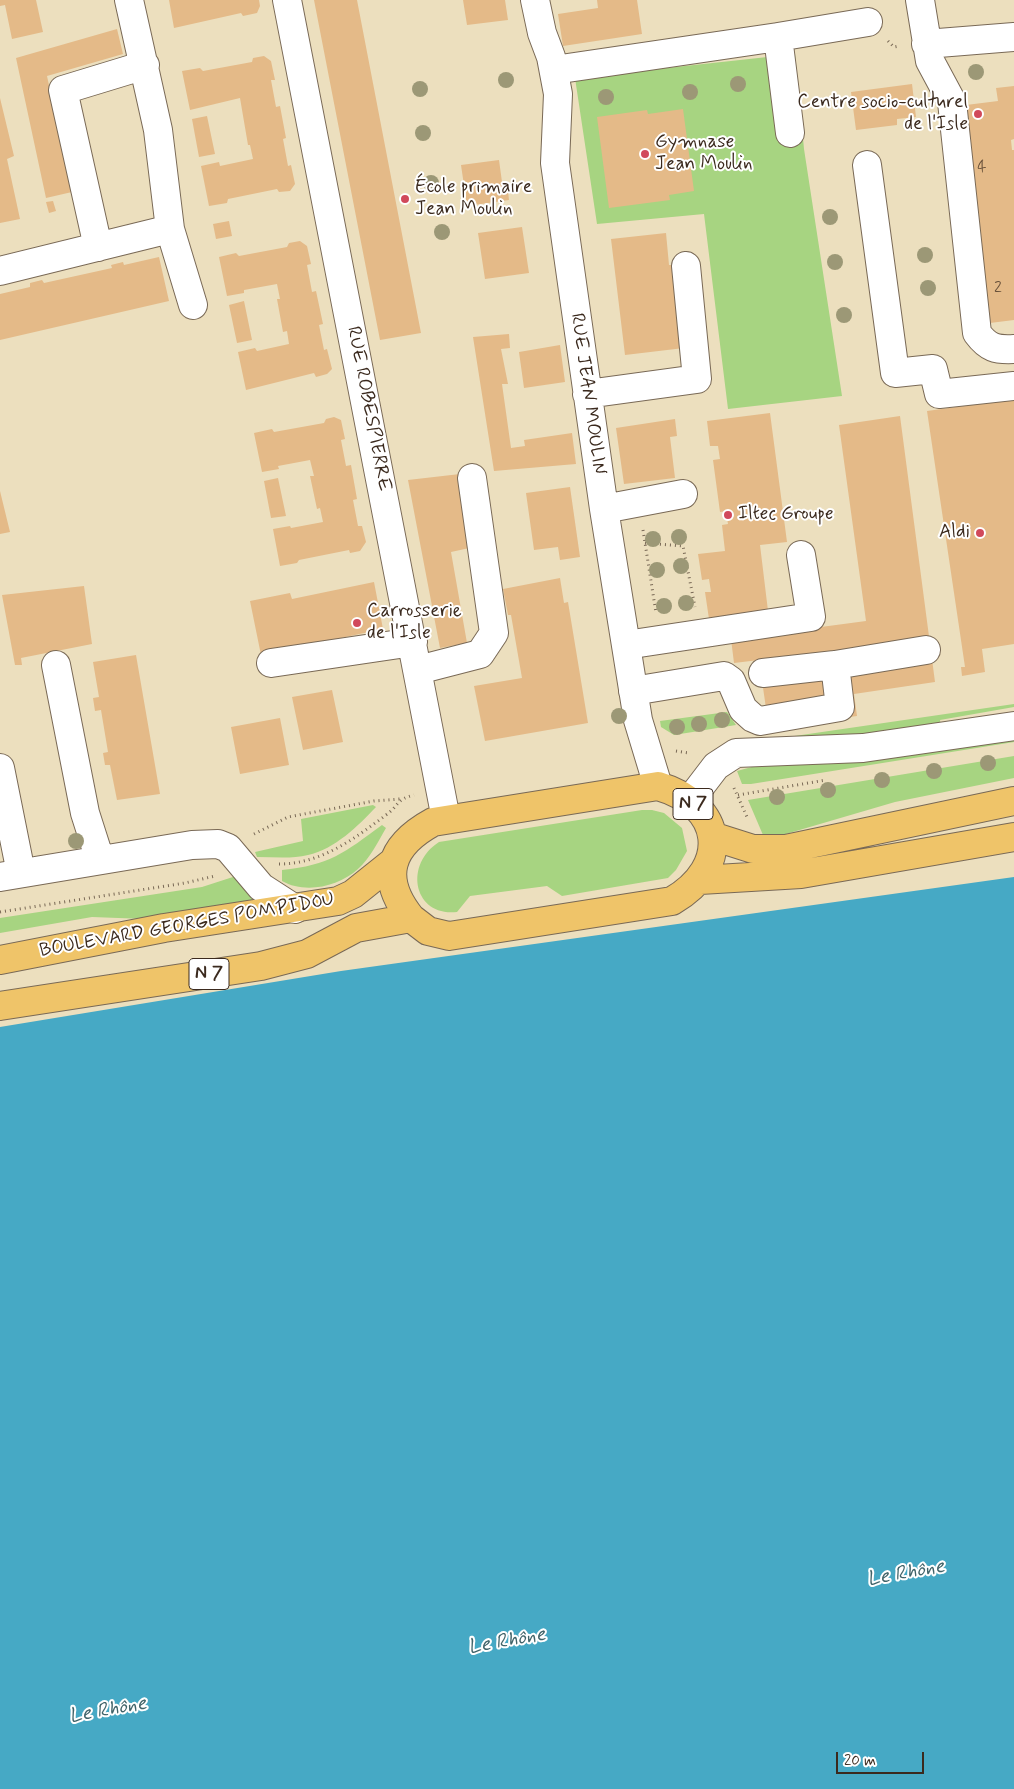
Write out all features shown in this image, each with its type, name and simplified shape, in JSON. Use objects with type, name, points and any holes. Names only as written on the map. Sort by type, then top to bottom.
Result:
[{"type":"main road","name":"BOULEVARD GEORGES POMPIDOU","points":[[0,960],[164,928],[338,901],[353,894],[393,862],[405,842],[420,829],[433,822],[446,819],[658,786],[676,791],[690,800],[708,824],[712,836]]},
{"type":"main road","points":[[896,825],[916,809],[1014,790]]},
{"type":"main road","name":"N 7","points":[[393,862],[391,874],[400,905],[411,918],[428,931],[450,936],[672,901],[689,891],[709,867],[712,836],[753,849],[771,850],[1014,801]]},
{"type":"main road","points":[[700,880],[801,874],[1014,837]]},
{"type":"main road","name":"BOULEVARD GEORGES POMPIDOU","points":[[0,1006],[262,966],[307,954],[356,928],[411,918]]},
{"type":"street","points":[[129,0],[158,130],[170,229],[192,305]]},
{"type":"street","name":"RUE ROBESPIERRE","points":[[287,0],[446,819]]},
{"type":"street","name":"RUE JEAN MOULIN","points":[[535,0],[542,34],[554,70],[558,94],[555,163],[604,509],[638,720],[658,786]]},
{"type":"street","points":[[920,0],[930,61],[952,102],[977,333],[987,345],[998,350],[1014,349]]},
{"type":"street","points":[[554,70],[868,22]]},
{"type":"street","points":[[778,37],[790,133]]},
{"type":"street","points":[[926,44],[1014,37]]},
{"type":"street","points":[[98,246],[63,90],[145,65]]},
{"type":"street","points":[[867,165],[895,373],[933,368],[938,394],[1014,386]]},
{"type":"street","points":[[0,271],[170,229]]},
{"type":"street","points":[[587,394],[697,379],[686,266]]},
{"type":"street","points":[[418,670],[480,654],[494,633],[472,478]]},
{"type":"street","points":[[604,509],[683,494]]},
{"type":"street","points":[[626,645],[811,617],[801,555]]},
{"type":"street","points":[[271,663],[375,650],[413,642]]},
{"type":"street","points":[[763,673],[835,665],[926,650]]},
{"type":"street","points":[[56,665],[85,814],[100,860]]},
{"type":"street","points":[[633,691],[724,676],[731,681],[744,709],[753,718],[768,721],[840,707],[835,665]]},
{"type":"street","points":[[690,800],[716,766],[736,753],[863,748],[1014,726]]},
{"type":"street","points":[[0,768],[11,875],[192,845],[218,844],[228,848],[261,886],[295,909]]},
{"type":"path","points":[[639,503],[660,640]]},
{"type":"path","points":[[645,543],[683,546],[700,634]]},
{"type":"path","points":[[228,848],[288,817],[374,801],[400,799]]},
{"type":"green space","points":[[795,54],[804,149],[842,396],[728,409],[704,214],[597,224],[575,78]]},
{"type":"green space","points":[[1014,704],[1014,707],[940,720],[942,731],[781,738]]},
{"type":"green space","points":[[727,712],[736,725],[674,735],[661,727],[660,721]]},
{"type":"green space","points":[[1014,734],[1014,742],[751,784],[742,784],[737,771],[770,762]]},
{"type":"green space","points":[[1014,756],[1014,778],[895,802],[779,836],[763,835],[748,800]]},
{"type":"green space","points":[[373,805],[376,807],[354,829],[327,848],[296,857],[257,857],[255,852],[303,841],[301,819]]},
{"type":"green space","points":[[642,810],[664,813],[682,828],[687,851],[676,870],[668,878],[562,896],[547,886],[470,896],[457,912],[442,911],[431,906],[423,898],[418,888],[421,863],[428,852],[439,842]]},
{"type":"green space","points":[[382,825],[386,828],[374,850],[358,869],[350,875],[331,884],[311,888],[291,885],[282,881],[282,870],[299,868],[325,861],[346,850]]},
{"type":"green space","points":[[236,876],[268,904],[145,919],[92,917],[0,933],[0,918],[202,887]]},
{"type":"water","name":"Le Rhône","points":[[1014,877],[1014,1789],[0,1789],[0,1027],[341,971]]},
{"type":"building","points":[[0,0],[36,0],[43,32],[12,39],[5,5],[0,6]]},
{"type":"building","points":[[169,0],[259,0],[260,6],[257,13],[243,16],[241,13],[174,28]]},
{"type":"building","points":[[314,0],[357,0],[421,333],[380,340]]},
{"type":"building","points":[[463,0],[505,0],[508,20],[467,25]]},
{"type":"building","points":[[597,0],[637,0],[642,34],[563,46],[558,14],[598,8]]},
{"type":"building","points":[[117,29],[123,54],[47,76],[72,192],[46,198],[16,58]]},
{"type":"building","points":[[264,56],[271,61],[275,80],[271,80],[276,107],[280,106],[286,138],[283,139],[288,166],[291,165],[295,184],[290,191],[279,192],[277,189],[228,199],[227,203],[209,206],[201,166],[219,162],[220,166],[253,159],[250,145],[248,145],[240,98],[190,110],[182,71],[200,68],[203,71],[252,62],[253,58]]},
{"type":"building","points":[[912,84],[916,117],[897,119],[897,125],[856,130],[851,92]]},
{"type":"building","points":[[1014,86],[1014,139],[1011,140],[1012,150],[1014,150],[1014,320],[990,323],[966,105],[998,101],[996,88]]},
{"type":"building","points":[[0,98],[14,156],[7,159],[20,219],[0,223]]},
{"type":"building","name":"Gymnase Jean Moulin","points":[[683,109],[694,191],[669,195],[670,200],[609,208],[597,117],[647,110],[648,114]]},
{"type":"building","points":[[207,116],[215,154],[199,157],[192,119]]},
{"type":"building","points":[[499,160],[502,182],[507,182],[509,200],[467,206],[461,165]]},
{"type":"building","points":[[53,201],[56,211],[49,213],[46,202]]},
{"type":"building","points":[[229,221],[232,236],[216,239],[213,224]]},
{"type":"building","points":[[522,227],[529,273],[485,279],[478,233]]},
{"type":"building","points":[[666,233],[669,265],[675,265],[684,348],[625,355],[611,239]]},
{"type":"building","points":[[300,241],[307,246],[311,264],[307,265],[312,292],[316,291],[323,324],[319,325],[324,350],[327,349],[332,369],[327,374],[316,377],[314,373],[246,390],[238,352],[255,348],[257,351],[289,344],[287,331],[283,332],[277,299],[280,299],[277,284],[244,290],[244,293],[227,296],[219,257],[236,253],[239,256],[287,247],[289,243]]},
{"type":"building","points":[[159,257],[169,301],[0,340],[0,294],[30,287],[30,283],[42,280],[44,283],[112,268],[111,265],[123,262],[124,265]]},
{"type":"building","points":[[244,301],[252,340],[237,343],[229,305]]},
{"type":"building","points":[[509,334],[510,348],[501,349],[508,384],[502,384],[511,448],[525,446],[524,440],[572,433],[576,464],[494,471],[473,337]]},
{"type":"building","points":[[560,345],[565,382],[524,388],[519,352]]},
{"type":"building","name":"Aldi","points":[[1014,399],[1014,644],[982,649],[985,672],[962,676],[961,667],[965,667],[927,411]]},
{"type":"building","points":[[770,413],[787,542],[760,545],[768,611],[709,619],[705,592],[711,592],[709,579],[702,580],[698,554],[725,551],[722,525],[728,524],[726,511],[720,512],[713,460],[720,459],[718,446],[710,446],[707,421]]},
{"type":"building","points":[[900,416],[935,682],[854,694],[857,716],[769,729],[759,660],[734,663],[731,639],[866,621],[839,425]]},
{"type":"building","points":[[334,417],[341,420],[345,439],[341,440],[346,466],[351,465],[357,499],[353,500],[358,526],[362,526],[366,542],[360,551],[350,553],[349,550],[299,560],[297,563],[280,566],[273,529],[290,526],[291,528],[323,522],[320,508],[317,509],[310,476],[314,476],[310,460],[278,466],[279,469],[262,472],[254,433],[272,429],[274,432],[324,423],[326,419]]},
{"type":"building","points":[[675,419],[677,436],[670,437],[675,478],[624,484],[616,428]]},
{"type":"building","points":[[460,474],[474,547],[451,552],[467,643],[440,648],[408,480]]},
{"type":"building","points":[[278,478],[286,516],[271,518],[264,481]]},
{"type":"building","points":[[570,487],[580,557],[560,560],[558,547],[534,550],[526,493]]},
{"type":"building","points":[[0,491],[10,532],[0,534]]},
{"type":"building","points":[[560,578],[564,603],[568,602],[588,723],[485,741],[474,686],[522,678],[511,615],[508,615],[503,589]]},
{"type":"building","points":[[374,582],[383,629],[261,655],[250,601],[290,593],[292,599]]},
{"type":"building","points":[[84,586],[92,644],[21,658],[22,665],[15,665],[2,595]]},
{"type":"building","points":[[136,655],[160,794],[117,800],[110,765],[105,765],[103,753],[108,752],[101,710],[95,711],[93,698],[99,697],[93,662]]},
{"type":"building","points":[[332,690],[343,742],[303,750],[292,697]]},
{"type":"building","points":[[280,718],[289,765],[240,774],[231,727]]},
{"type":"place","name":"Centre socio-culturel de l'Isle","points":[[978,114]]},
{"type":"place","name":"Gymnase Jean Moulin","points":[[645,154]]},
{"type":"place","name":"École primaire Jean Moulin","points":[[405,199]]},
{"type":"place","name":"Iltec Groupe","points":[[728,515]]},
{"type":"place","name":"Aldi","points":[[980,533]]},
{"type":"place","name":"Carrosserie de l'Isle","points":[[357,623]]}]
